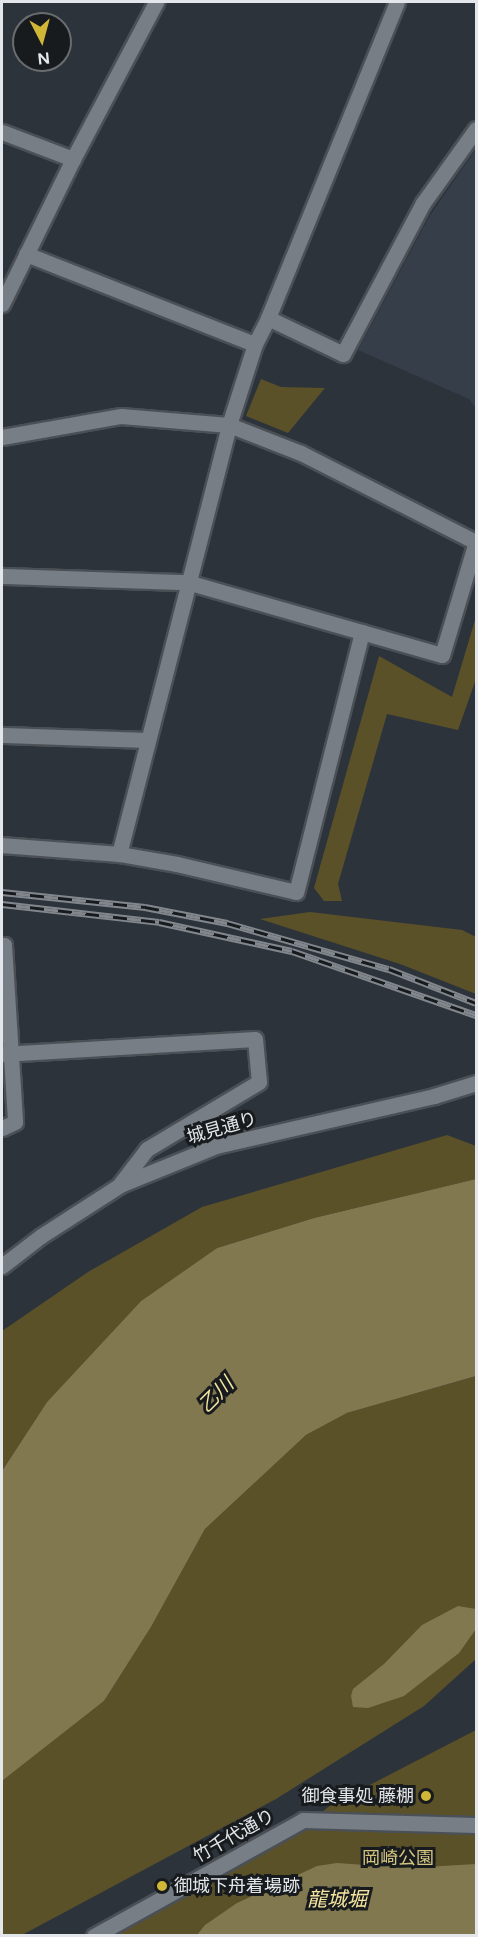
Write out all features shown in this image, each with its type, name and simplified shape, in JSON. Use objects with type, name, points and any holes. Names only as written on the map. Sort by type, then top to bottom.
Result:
[{"type":"street","points":[[2,304],[73,159],[156,2]]},
{"type":"street","points":[[119,855],[146,740],[229,425],[255,344],[268,318],[397,2]]},
{"type":"street","points":[[268,318],[343,354],[423,203],[477,129]]},
{"type":"street","points":[[2,132],[73,159]]},
{"type":"street","points":[[26,254],[255,344]]},
{"type":"street","points":[[2,437],[121,416],[229,425],[301,453],[477,542],[442,655],[188,582],[2,576]]},
{"type":"street","points":[[2,845],[119,855],[177,864],[296,892],[362,632]]},
{"type":"street","points":[[2,735],[146,740]]},
{"type":"street","points":[[2,945],[4,945],[6,1054],[15,1122],[2,1128]]},
{"type":"street","points":[[6,1054],[255,1038],[259,1082],[147,1149],[120,1185]]},
{"type":"street","name":"城見通り","points":[[2,1266],[41,1236],[120,1185],[216,1146],[434,1096],[477,1083]]},
{"type":"street","name":"竹千代通り","points":[[94,1935],[303,1820],[477,1825]]},
{"type":"shaded area","points":[[476,149],[476,408],[469,399],[358,350],[429,217]]},
{"type":"green space","points":[[261,379],[281,387],[325,388],[288,433],[246,416]]},
{"type":"green space","points":[[475,620],[476,679],[458,730],[387,714],[338,884],[342,901],[324,901],[314,888],[379,656],[452,697]]},
{"type":"green space","points":[[310,912],[462,930],[476,937],[476,994],[400,964],[260,919]]},
{"type":"green space","points":[[447,1135],[476,1146],[476,1179],[314,1218],[217,1248],[141,1301],[47,1402],[2,1471],[2,1331],[88,1272],[202,1207]]},
{"type":"green space","points":[[476,1376],[476,1659],[424,1706],[276,1799],[22,1935],[2,1936],[2,1781],[104,1701],[151,1627],[205,1529],[306,1435],[347,1413]]},
{"type":"green space","name":"岡崎公園","points":[[476,1730],[476,1935],[115,1936],[159,1904],[303,1827],[331,1805]]},
{"type":"water","name":"乙川","points":[[476,1179],[476,1376],[347,1413],[306,1435],[205,1529],[151,1627],[104,1701],[2,1781],[2,1471],[47,1402],[141,1301],[217,1248],[314,1218]]},
{"type":"water","points":[[458,1606],[476,1609],[476,1629],[459,1653],[404,1696],[368,1708],[353,1707],[351,1696],[353,1689],[384,1664],[422,1625]]},
{"type":"water","name":"龍城堀","points":[[337,1863],[408,1868],[476,1864],[476,1935],[197,1935],[205,1925],[237,1903],[317,1866]]},
{"type":"railway","points":[[2,892],[145,907],[227,923],[389,969],[476,1003]]},
{"type":"railway","points":[[2,904],[159,922],[292,951],[476,1015]]},
{"type":"place","name":"御食事処 藤棚","points":[[426,1796]]},
{"type":"place","name":"御城下舟着場跡","points":[[162,1886]]}]
